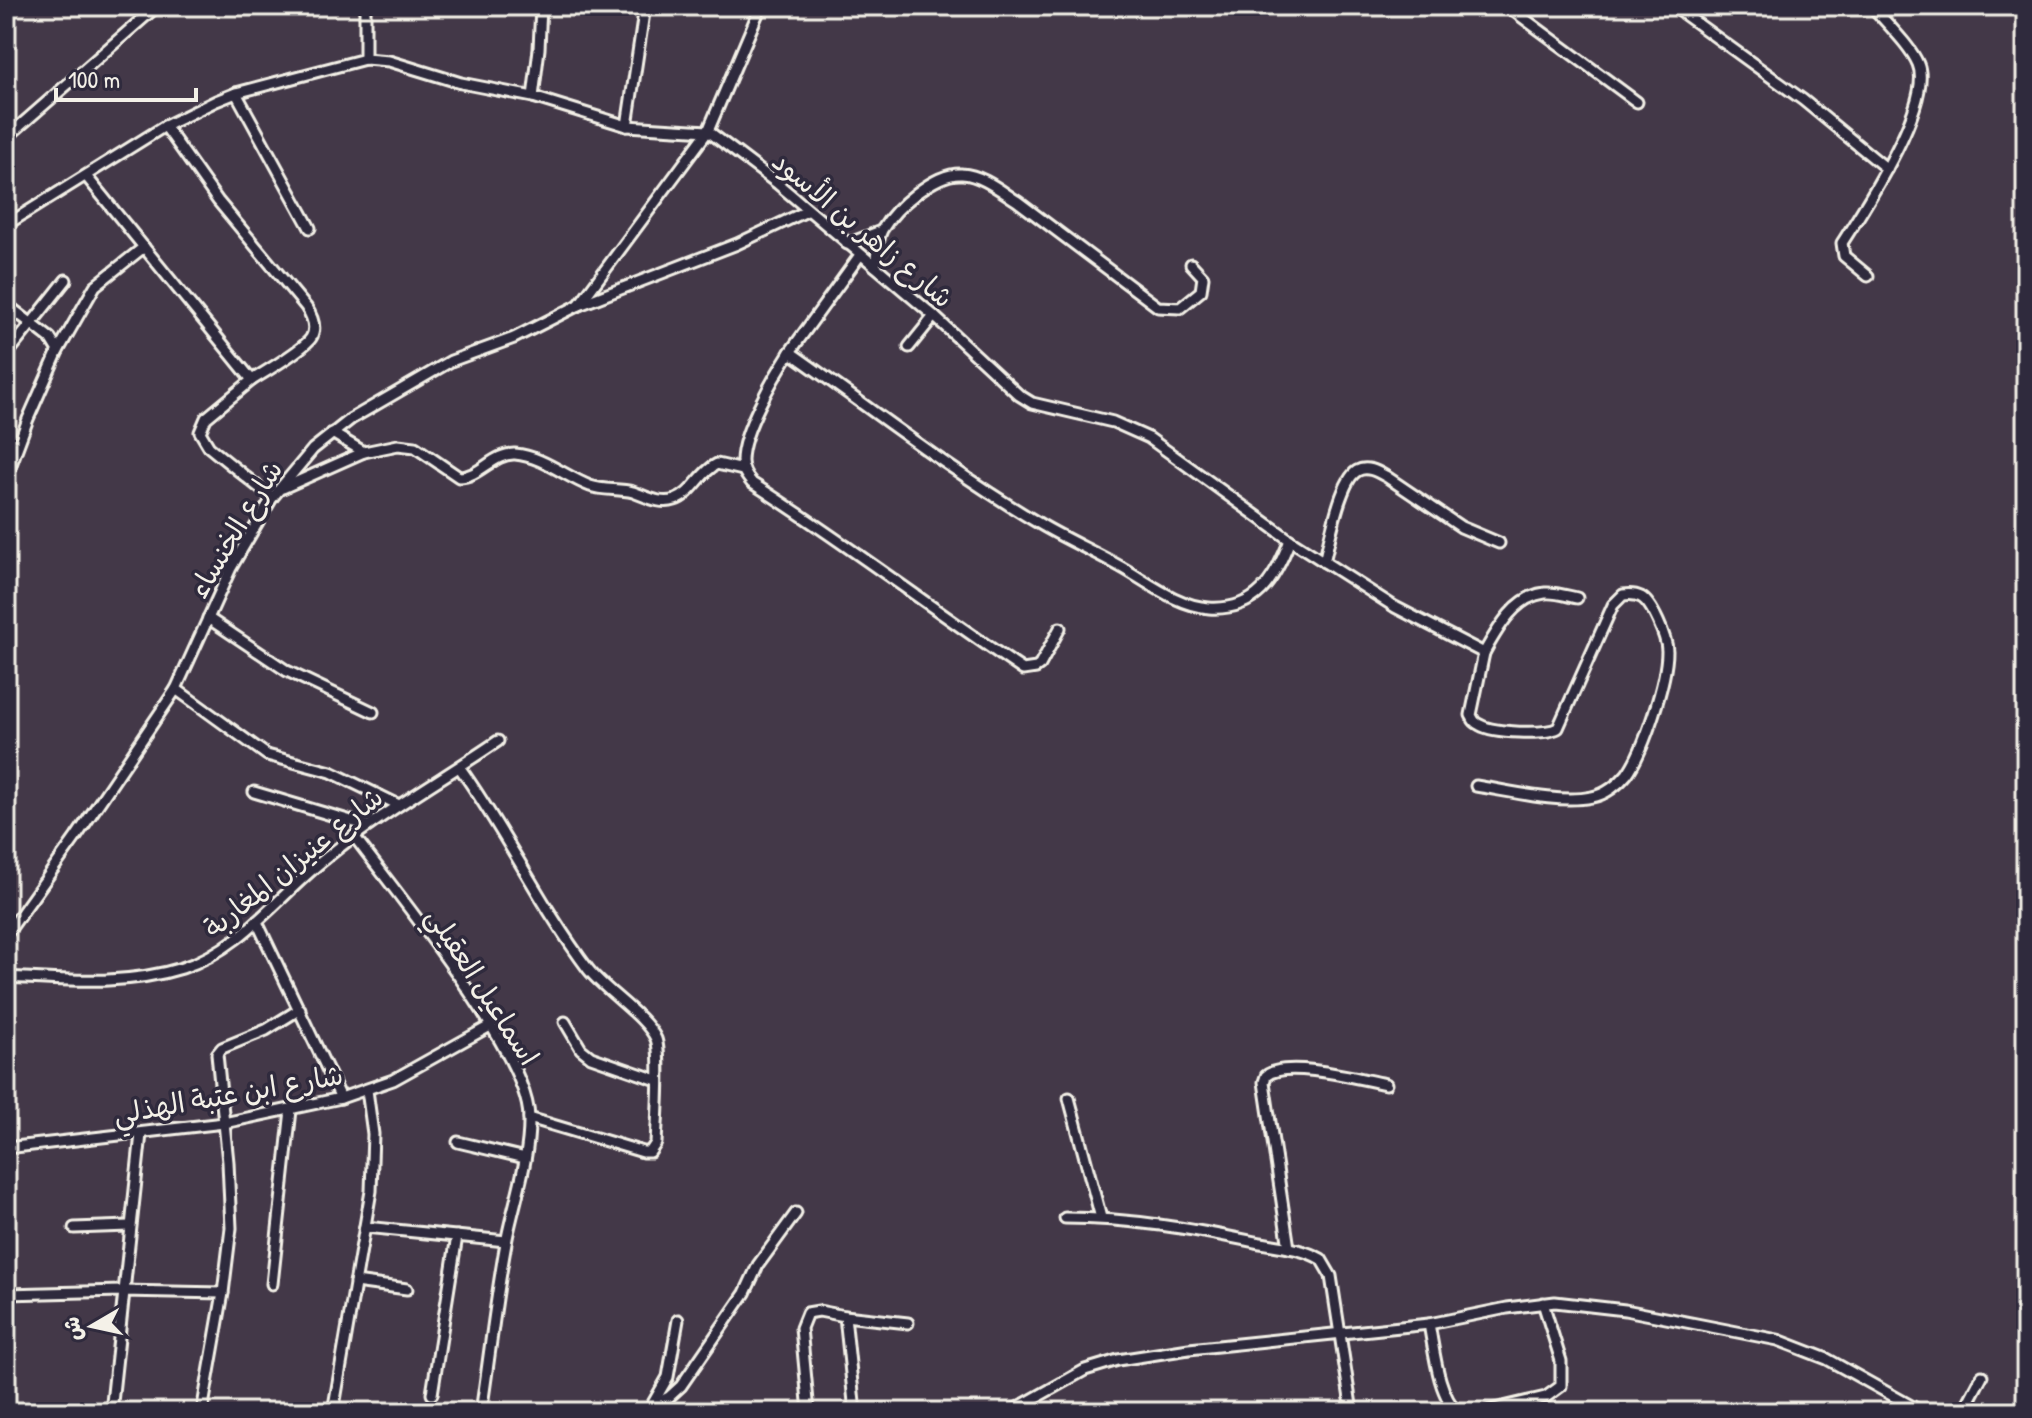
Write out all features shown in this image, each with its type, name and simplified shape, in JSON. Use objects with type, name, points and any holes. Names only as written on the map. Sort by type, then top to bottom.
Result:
[{"type":"street","points":[[6,138],[157,6]]},
{"type":"street","points":[[365,6],[365,59]]},
{"type":"street","points":[[533,97],[541,6]]},
{"type":"street","points":[[627,126],[645,6]]},
{"type":"street","points":[[579,305],[708,131],[761,6]]},
{"type":"street","points":[[1507,6],[1637,102]]},
{"type":"street","points":[[1673,6],[1803,100],[1887,169]]},
{"type":"street","points":[[1868,276],[1844,256],[1842,243],[1876,192],[1887,169],[1904,133],[1920,79],[1917,63],[1872,6]]},
{"type":"street","points":[[6,225],[165,126],[236,93],[365,59],[389,61],[461,83],[533,97],[627,126],[708,131]]},
{"type":"street","points":[[236,93],[310,228]]},
{"type":"street","points":[[165,126],[218,201],[312,318],[314,329],[309,341],[252,380],[206,418],[200,432],[209,447],[275,494],[315,471],[364,452],[398,445],[423,450],[451,473],[467,477],[495,459],[515,454],[599,488],[628,491],[662,502],[671,502],[686,495],[710,467],[717,464],[743,470]]},
{"type":"street","name":"شارع زاهر بن الأسود","points":[[708,131],[734,149],[934,316],[1019,395],[1032,403],[1113,422],[1149,438],[1324,562],[1395,607],[1484,653]]},
{"type":"street","points":[[847,244],[881,231],[932,181],[962,174],[994,186],[1017,201],[1158,307],[1180,308],[1201,291],[1203,277],[1191,264]]},
{"type":"street","points":[[86,176],[252,380]]},
{"type":"street","name":"شارع الخنساء","points":[[6,935],[176,689],[231,568],[275,494],[302,460],[332,433],[451,361],[514,338],[579,305],[737,244],[807,211]]},
{"type":"street","points":[[875,266],[881,231]]},
{"type":"street","points":[[6,478],[58,351],[95,286],[144,247]]},
{"type":"street","points":[[860,255],[774,377],[754,419],[742,455],[743,470],[752,483],[872,562],[1023,670],[1040,665],[1060,628]]},
{"type":"street","points":[[6,351],[12,348],[66,280]]},
{"type":"street","points":[[6,304],[50,338],[58,351]]},
{"type":"street","points":[[909,347],[934,316]]},
{"type":"street","points":[[790,352],[964,476],[1041,525],[1179,599],[1208,608],[1241,603],[1266,588],[1280,566],[1290,540]]},
{"type":"street","points":[[332,433],[364,452]]},
{"type":"street","points":[[1324,562],[1347,482],[1357,471],[1364,469],[1387,477],[1471,532],[1499,543]]},
{"type":"street","points":[[1476,786],[1573,799],[1593,797],[1617,785],[1634,763],[1660,689],[1667,650],[1659,623],[1645,599],[1638,595],[1623,595],[1613,605],[1561,724],[1555,730],[1542,733],[1491,729],[1473,720],[1472,709],[1484,653],[1499,627],[1526,600],[1544,593],[1577,598]]},
{"type":"street","points":[[208,618],[287,671],[373,712]]},
{"type":"street","points":[[176,689],[267,755],[331,772],[399,805]]},
{"type":"street","name":"شارع عنيزان المغاربة","points":[[6,977],[102,980],[157,975],[209,957],[257,922],[284,894],[354,836],[498,741]]},
{"type":"street","points":[[460,768],[492,815],[539,898],[590,972],[655,1037],[658,1053],[656,1143],[650,1152],[529,1118]]},
{"type":"street","points":[[254,792],[368,826]]},
{"type":"street","name":"اسماعيل العقيلي","points":[[354,836],[490,1026],[516,1072],[529,1118],[525,1158],[506,1241],[481,1412]]},
{"type":"street","points":[[257,922],[341,1098]]},
{"type":"street","points":[[202,1412],[223,1293],[231,1206],[216,1060],[219,1051],[266,1030],[300,1009]]},
{"type":"street","points":[[565,1022],[581,1049],[591,1057],[657,1080]]},
{"type":"street","name":"شارع ابن عتبة الهذلي","points":[[6,1148],[224,1123],[341,1098],[393,1080],[490,1026]]},
{"type":"street","points":[[1289,1248],[1264,1082],[1266,1076],[1274,1070],[1297,1070],[1386,1084]]},
{"type":"street","points":[[333,1412],[371,1191],[373,1134],[367,1090]]},
{"type":"street","points":[[1069,1098],[1101,1218]]},
{"type":"street","points":[[272,1284],[291,1110]]},
{"type":"street","points":[[111,1412],[141,1134]]},
{"type":"street","points":[[458,1142],[525,1158]]},
{"type":"street","points":[[650,1409],[681,1386],[743,1297],[758,1265],[796,1213]]},
{"type":"street","points":[[1065,1218],[1156,1224],[1317,1256],[1325,1262],[1331,1276],[1352,1412]]},
{"type":"street","points":[[74,1228],[129,1226]]},
{"type":"street","points":[[365,1227],[506,1241]]},
{"type":"street","points":[[432,1394],[457,1236]]},
{"type":"street","points":[[355,1282],[407,1289]]},
{"type":"street","points":[[6,1294],[122,1291],[223,1293]]},
{"type":"street","points":[[1010,1412],[1066,1379],[1109,1362],[1189,1349],[1429,1324],[1543,1303],[1580,1303],[1778,1340],[1827,1359],[1922,1412]]},
{"type":"street","points":[[1482,1412],[1546,1397],[1561,1386],[1561,1361],[1543,1303]]},
{"type":"street","points":[[809,1412],[801,1328],[807,1313],[819,1311],[908,1323]]},
{"type":"street","points":[[845,1316],[855,1412]]},
{"type":"street","points":[[650,1409],[665,1385],[672,1365],[678,1320]]},
{"type":"street","points":[[1429,1324],[1436,1365],[1447,1400],[1458,1412]]},
{"type":"street","points":[[1963,1412],[1982,1376]]}]
